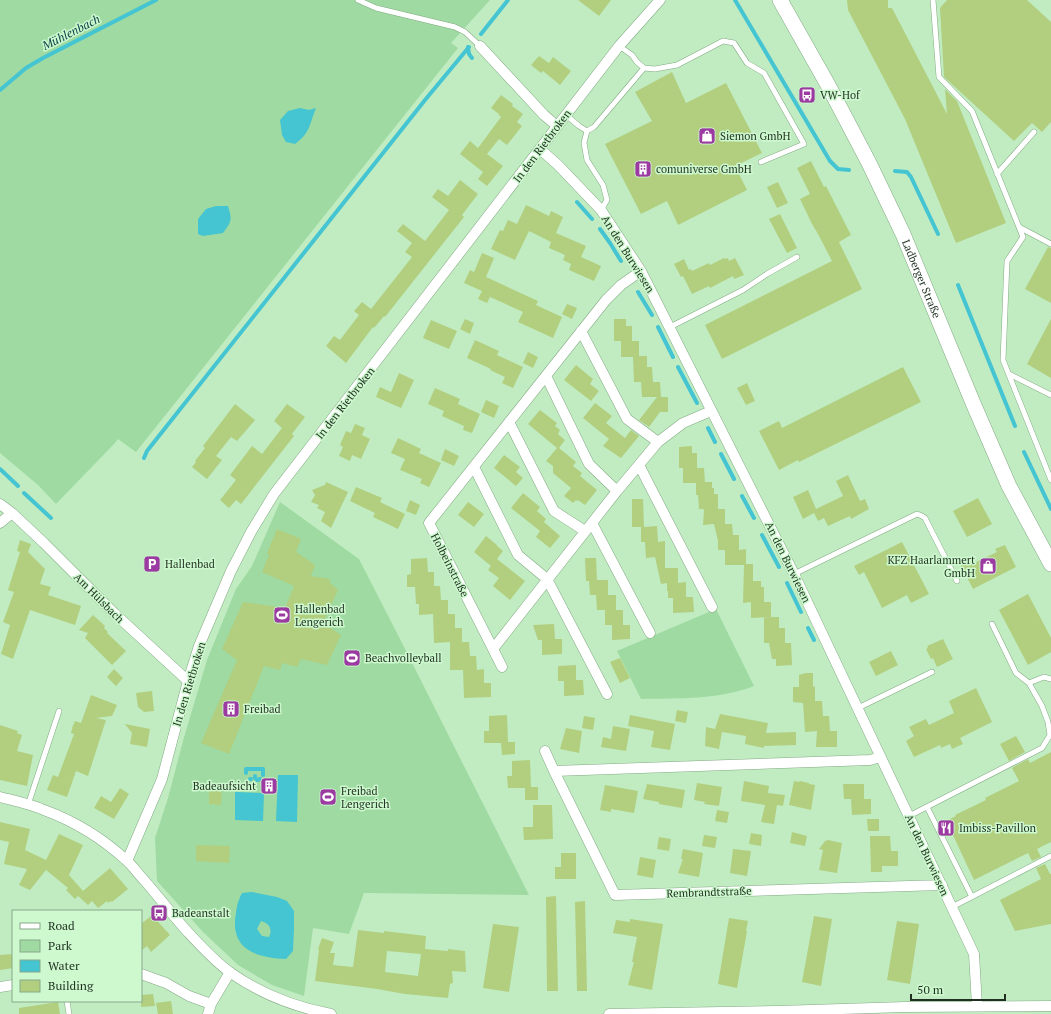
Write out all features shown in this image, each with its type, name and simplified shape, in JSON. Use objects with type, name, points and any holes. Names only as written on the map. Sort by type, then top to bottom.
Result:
[{"type":"main road","name":"Ladberger Straße","points":[[780,0],[870,163],[903,234],[1009,486],[1051,564]]},
{"type":"street","name":"In den Rietbroken","points":[[127,861],[162,779],[188,681],[199,646],[231,571],[251,532],[274,494],[619,46],[660,0]]},
{"type":"street","points":[[480,46],[544,115],[557,126]]},
{"type":"street","name":"An den Burwiesen","points":[[540,149],[558,165],[601,210],[641,271],[794,574],[974,954],[977,1006]]},
{"type":"street","name":"Holbeinstraße","points":[[502,667],[429,523],[606,300],[620,285],[641,271]]},
{"type":"street","points":[[581,331],[627,419],[658,442]]},
{"type":"street","points":[[546,376],[589,464],[617,491]]},
{"type":"street","points":[[492,649],[617,491],[658,442],[683,423],[712,411]]},
{"type":"street","points":[[509,422],[554,511],[585,531]]},
{"type":"street","points":[[639,465],[712,607]]},
{"type":"street","points":[[474,467],[518,555],[547,579],[607,694]]},
{"type":"street","name":"Am Hülsbach","points":[[0,504],[12,513],[44,543],[114,613],[188,681]]},
{"type":"street","points":[[0,523],[12,513]]},
{"type":"street","points":[[592,523],[650,634]]},
{"type":"street","name":"Rembrandtstraße","points":[[545,752],[615,895],[942,885]]},
{"type":"street","points":[[554,771],[870,760],[881,757]]},
{"type":"street","points":[[0,797],[59,816],[80,826],[102,840],[127,861],[197,942],[230,972],[244,982],[262,992],[294,1005],[331,1014]]},
{"type":"street","points":[[142,974],[166,983],[209,1009],[230,972]]},
{"type":"street","points":[[0,987],[12,985]]},
{"type":"street","points":[[609,1014],[778,1012],[977,1006],[1051,1006]]},
{"type":"lane","points":[[358,0],[376,8],[455,27],[465,32],[480,46]]},
{"type":"lane","points":[[933,0],[939,77],[972,111],[1023,237],[1007,261],[1003,360],[1051,480]]},
{"type":"lane","points":[[619,46],[632,55],[644,68],[655,69],[677,65],[723,41],[734,42],[747,63],[764,73],[804,144],[762,162]]},
{"type":"lane","points":[[566,115],[579,126],[587,130],[594,127],[644,68]]},
{"type":"lane","points":[[587,130],[584,143],[587,160],[603,185],[606,200],[601,210]]},
{"type":"lane","points":[[997,174],[1034,132]]},
{"type":"lane","points":[[1019,227],[1051,244]]},
{"type":"lane","points":[[670,328],[743,290],[797,257]]},
{"type":"lane","points":[[1009,374],[1051,395]]},
{"type":"lane","points":[[794,574],[916,514],[926,518],[957,580]]},
{"type":"lane","points":[[909,816],[1042,748],[1051,735],[1042,706],[1028,683],[1016,674],[992,624]]},
{"type":"lane","points":[[858,708],[932,672]]},
{"type":"lane","points":[[1028,683],[1044,676],[1051,679]]},
{"type":"lane","points":[[28,805],[59,711]]},
{"type":"lane","points":[[927,807],[972,897]]},
{"type":"lane","points":[[952,907],[1051,856]]},
{"type":"lane","points":[[67,1002],[69,1014]]},
{"type":"green space","points":[[0,0],[490,0],[451,43],[458,48],[136,452],[118,439],[56,504],[38,485],[0,453]]},
{"type":"green space","points":[[280,502],[359,559],[529,895],[364,893],[349,934],[313,928],[304,996],[272,985],[238,965],[203,932],[157,881],[155,838],[168,798],[207,660],[236,589],[252,566]]},
{"type":"green space","points":[[716,609],[754,686],[740,691],[712,696],[641,699],[617,651]]},
{"type":"water","points":[[300,108],[309,110],[316,108],[309,128],[304,136],[295,144],[286,142],[282,135],[280,120],[288,111]]},
{"type":"water","points":[[216,206],[228,206],[231,218],[228,226],[223,233],[203,236],[198,234],[198,219],[206,209]]},
{"type":"water","points":[[278,775],[298,775],[297,822],[276,821]]},
{"type":"water","points":[[235,792],[264,793],[263,821],[235,820]]},
{"type":"water","points":[[252,892],[277,897],[287,901],[294,911],[293,951],[286,959],[255,953],[247,949],[241,943],[237,935],[235,925],[237,905],[242,893]],"holes":[[[261,921],[270,927],[271,931],[269,937],[262,936],[257,929]]]},
{"type":"building","points":[[578,0],[611,0],[599,16]]},
{"type":"building","points":[[847,0],[888,0],[888,8],[892,8],[947,114],[945,89],[957,101],[1006,223],[956,243],[905,119],[848,10]]},
{"type":"building","points":[[947,0],[1027,0],[1051,22],[1051,122],[1042,132],[1032,123],[1014,141],[944,77],[940,8]]},
{"type":"building","points":[[539,56],[549,63],[553,57],[571,71],[560,85],[543,71],[541,73],[531,65]]},
{"type":"building","points":[[672,72],[686,103],[726,83],[762,153],[735,166],[747,190],[678,225],[667,201],[641,214],[605,144],[652,121],[635,92]]},
{"type":"building","points":[[501,95],[523,114],[517,122],[522,126],[507,145],[499,139],[487,154],[503,166],[487,186],[478,179],[483,172],[460,154],[470,141],[478,148],[501,117],[491,108]]},
{"type":"building","points":[[811,161],[824,187],[826,186],[851,235],[839,242],[862,289],[722,359],[705,325],[832,261],[800,199],[810,194],[797,168]]},
{"type":"building","points":[[460,180],[478,194],[462,215],[464,217],[385,317],[384,316],[374,328],[373,327],[346,363],[326,346],[334,336],[340,340],[359,315],[354,311],[362,302],[371,309],[412,257],[405,252],[412,243],[397,231],[403,224],[425,241],[449,210],[432,197],[438,189],[448,196]]},
{"type":"building","points":[[778,182],[788,203],[777,208],[767,187]]},
{"type":"building","points":[[526,205],[549,216],[551,211],[563,217],[556,233],[586,246],[581,257],[601,266],[594,281],[569,270],[571,264],[563,260],[565,255],[549,248],[551,242],[529,231],[515,260],[491,249],[500,230],[503,231],[508,220],[517,224]]},
{"type":"building","points":[[780,214],[797,248],[787,253],[769,219]]},
{"type":"building","points":[[1048,247],[1051,248],[1051,303],[1025,289]]},
{"type":"building","points":[[482,253],[494,258],[486,277],[538,301],[536,305],[562,317],[553,338],[518,322],[523,312],[490,297],[487,303],[478,299],[482,291],[464,283],[470,270],[474,272]]},
{"type":"building","points":[[724,258],[728,258],[729,261],[735,258],[744,275],[734,279],[733,276],[710,288],[709,286],[692,294],[683,276],[681,277],[674,264],[684,259],[689,270],[691,269],[692,271],[709,263],[710,265]]},
{"type":"building","points":[[567,304],[577,308],[572,319],[562,314]]},
{"type":"building","points":[[465,319],[474,323],[470,334],[460,329]]},
{"type":"building","points":[[614,319],[626,319],[626,326],[632,326],[632,341],[639,341],[639,356],[647,356],[647,367],[652,367],[653,382],[660,382],[661,397],[668,397],[668,412],[660,412],[649,427],[639,420],[657,397],[642,397],[641,382],[634,382],[633,357],[621,357],[621,341],[614,341]]},
{"type":"building","points":[[1051,319],[1051,378],[1027,364]]},
{"type":"building","points":[[431,320],[457,331],[449,349],[423,338]]},
{"type":"building","points":[[475,340],[499,351],[497,355],[523,367],[513,388],[502,383],[505,377],[467,358]]},
{"type":"building","points":[[528,352],[538,357],[533,368],[523,363]]},
{"type":"building","points":[[576,365],[593,379],[590,384],[599,391],[591,401],[564,380]]},
{"type":"building","points":[[903,367],[921,402],[799,462],[798,460],[779,470],[759,431],[779,421],[782,428]]},
{"type":"building","points":[[399,373],[414,380],[401,408],[376,397],[380,387],[391,392]]},
{"type":"building","points":[[747,383],[755,401],[746,405],[737,388]]},
{"type":"building","points":[[435,388],[460,399],[458,404],[480,414],[472,433],[463,430],[464,426],[442,416],[444,411],[428,404]]},
{"type":"building","points":[[486,400],[499,406],[494,418],[481,412]]},
{"type":"building","points":[[595,403],[612,416],[606,423],[625,438],[631,430],[639,436],[621,458],[603,446],[609,439],[583,418]]},
{"type":"building","points":[[235,404],[255,420],[237,441],[231,437],[216,456],[222,460],[207,479],[192,467],[205,448],[203,446]]},
{"type":"building","points":[[287,404],[305,417],[292,434],[294,436],[241,504],[236,500],[229,508],[220,500],[236,480],[230,475],[252,446],[262,454],[282,428],[274,421]]},
{"type":"building","points":[[540,410],[557,423],[555,426],[560,430],[558,434],[565,440],[559,448],[576,462],[573,466],[582,473],[580,476],[597,490],[585,505],[578,500],[573,503],[564,496],[571,488],[553,473],[553,466],[546,461],[557,448],[528,424]]},
{"type":"building","points":[[355,424],[365,428],[362,435],[370,439],[361,459],[352,455],[350,461],[339,456],[343,447],[340,445],[346,431],[351,433]]},
{"type":"building","points":[[398,438],[421,449],[419,453],[441,463],[429,487],[420,483],[422,479],[400,470],[405,459],[391,453]]},
{"type":"building","points":[[692,446],[692,453],[697,453],[697,468],[704,468],[705,482],[712,482],[714,494],[718,494],[718,509],[725,509],[725,524],[732,524],[733,535],[739,535],[739,550],[746,549],[746,564],[753,564],[753,581],[761,581],[761,587],[764,587],[764,602],[771,602],[771,617],[751,618],[751,603],[743,603],[744,565],[725,565],[725,550],[718,550],[718,541],[714,524],[703,525],[704,510],[699,509],[698,495],[696,495],[696,483],[683,483],[683,468],[679,468],[679,447]]},
{"type":"building","points":[[445,449],[459,456],[454,466],[441,460]]},
{"type":"building","points":[[504,455],[520,467],[516,472],[523,478],[516,486],[494,468]]},
{"type":"building","points":[[848,475],[860,501],[865,499],[869,509],[851,519],[850,516],[828,526],[824,518],[818,521],[814,513],[803,519],[793,497],[808,490],[816,509],[843,496],[836,481]]},
{"type":"building","points":[[326,482],[348,492],[331,528],[321,521],[325,512],[317,508],[319,505],[311,502],[315,495],[312,490],[325,485]]},
{"type":"building","points":[[356,487],[382,498],[380,502],[405,514],[398,529],[373,517],[375,513],[350,501]]},
{"type":"building","points":[[523,493],[540,507],[537,511],[546,519],[544,522],[560,536],[550,548],[536,537],[540,531],[511,508]]},
{"type":"building","points":[[978,498],[992,524],[967,537],[953,511]]},
{"type":"building","points":[[632,499],[643,499],[644,527],[657,526],[658,542],[665,541],[665,568],[678,568],[678,583],[686,582],[686,597],[693,597],[694,612],[673,613],[673,598],[668,598],[667,583],[661,584],[655,557],[646,558],[645,542],[641,542],[641,527],[632,527]]},
{"type":"building","points":[[410,500],[420,505],[416,515],[406,511]]},
{"type":"building","points":[[468,502],[484,514],[474,527],[458,515]]},
{"type":"building","name":"Hallenbad Lengerich","points":[[277,529],[301,539],[296,552],[315,565],[311,576],[330,579],[330,583],[338,590],[323,623],[341,635],[327,665],[301,659],[297,667],[282,663],[280,670],[264,666],[229,754],[201,743],[237,660],[222,649],[243,602],[285,608],[294,586],[262,572],[269,555],[267,554],[269,548]]},
{"type":"building","points":[[486,536],[503,551],[497,559],[525,581],[510,600],[493,586],[499,578],[488,570],[491,566],[474,552]]},
{"type":"building","points":[[20,540],[31,544],[28,552],[45,569],[40,584],[51,587],[48,595],[81,606],[75,625],[30,610],[13,659],[1,654],[10,625],[3,622],[14,592],[8,590],[20,552],[17,551]]},
{"type":"building","points":[[902,542],[929,594],[911,603],[907,595],[882,608],[864,572],[859,575],[854,566]]},
{"type":"building","name":"KFZ Haarlammert GmbH","points":[[1005,545],[1016,567],[973,589],[959,562],[968,557],[972,564],[997,552],[995,549]]},
{"type":"building","points":[[427,558],[428,572],[434,572],[434,586],[440,586],[441,600],[448,600],[448,614],[455,614],[455,628],[462,628],[462,642],[469,642],[470,656],[476,656],[477,670],[484,669],[484,683],[491,683],[491,697],[464,698],[463,670],[450,670],[450,642],[434,643],[433,614],[419,615],[419,604],[416,604],[415,587],[407,587],[407,575],[411,574],[411,559]]},
{"type":"building","points":[[585,558],[596,558],[597,580],[608,580],[608,595],[616,595],[616,610],[623,610],[623,625],[630,625],[630,639],[612,640],[612,625],[605,625],[605,610],[597,610],[596,595],[590,595],[589,581],[586,581]]},
{"type":"building","points":[[1028,594],[1051,638],[1051,652],[1028,665],[999,610]]},
{"type":"building","points":[[93,615],[105,626],[104,628],[108,632],[107,633],[126,651],[112,665],[85,638],[88,633],[79,630]]},
{"type":"building","points":[[764,617],[779,617],[779,628],[785,628],[785,643],[791,643],[792,665],[776,666],[776,659],[772,659],[769,643],[764,643]]},
{"type":"building","points":[[554,624],[555,639],[562,639],[562,654],[542,655],[542,640],[538,640],[533,625]]},
{"type":"building","points":[[943,639],[953,659],[937,667],[933,658],[931,659],[926,649],[928,648],[927,646]]},
{"type":"building","points":[[891,651],[898,665],[876,676],[869,662]]},
{"type":"building","points":[[620,658],[630,678],[620,683],[610,662]]},
{"type":"building","points":[[576,665],[576,680],[583,680],[584,695],[564,696],[564,681],[558,681],[558,666]]},
{"type":"building","points":[[114,669],[123,678],[116,686],[107,677]]},
{"type":"building","points":[[813,673],[815,701],[822,701],[823,716],[829,716],[830,731],[837,731],[837,747],[816,747],[817,731],[805,732],[803,703],[793,702],[793,687],[799,687],[799,675]]},
{"type":"building","points":[[976,688],[992,722],[960,738],[963,744],[952,749],[950,744],[941,748],[940,745],[914,757],[906,741],[914,736],[909,727],[926,719],[929,725],[954,713],[949,701]]},
{"type":"building","points":[[152,691],[154,711],[144,712],[138,707],[136,693]]},
{"type":"building","points":[[91,695],[117,705],[112,716],[96,718],[106,720],[88,776],[76,771],[67,797],[47,790],[53,775],[58,777],[74,734],[71,733],[73,725],[75,721],[81,723]]},
{"type":"building","points":[[677,710],[688,712],[686,723],[675,721]]},
{"type":"building","points":[[720,714],[768,723],[766,733],[796,732],[796,745],[764,746],[764,748],[745,744],[746,736],[722,732],[719,749],[705,746],[706,727],[715,729]]},
{"type":"building","points":[[507,715],[508,742],[515,742],[515,754],[502,755],[501,743],[484,743],[484,731],[489,731],[489,716]]},
{"type":"building","points":[[630,715],[675,724],[670,750],[651,747],[654,731],[628,726]]},
{"type":"building","points":[[584,716],[595,718],[593,730],[582,728]]},
{"type":"building","points":[[125,724],[150,729],[147,747],[130,744],[132,733]]},
{"type":"building","points":[[0,725],[18,731],[17,733],[22,735],[17,751],[33,755],[27,786],[0,780]]},
{"type":"building","points":[[613,726],[630,729],[626,751],[601,747],[603,737],[611,739]]},
{"type":"building","points":[[566,728],[582,731],[579,753],[560,749]]},
{"type":"building","points":[[1016,736],[1025,752],[1009,761],[1000,744]]},
{"type":"building","points":[[1051,752],[1051,842],[1037,849],[1041,857],[1032,861],[1028,853],[974,880],[951,831],[945,834],[940,824],[986,800],[985,798],[1019,781],[1012,768],[1028,759],[1030,763]]},
{"type":"building","points":[[530,760],[531,787],[538,787],[538,800],[525,800],[525,788],[508,788],[507,776],[512,776],[512,761]]},
{"type":"building","points":[[744,781],[769,786],[768,793],[785,795],[783,806],[777,805],[774,824],[761,822],[765,805],[741,801]]},
{"type":"building","points":[[794,781],[815,785],[811,810],[789,805]]},
{"type":"building","points":[[697,783],[722,787],[719,806],[704,804],[705,802],[694,800]]},
{"type":"building","points":[[209,784],[222,785],[221,805],[209,804]]},
{"type":"building","points":[[647,784],[685,790],[682,808],[659,804],[659,802],[643,799]]},
{"type":"building","points":[[843,784],[864,784],[864,799],[871,799],[871,814],[852,815],[851,799],[844,799]]},
{"type":"building","points":[[605,785],[638,791],[634,813],[611,809],[611,812],[600,810]]},
{"type":"building","points":[[120,788],[129,794],[114,819],[94,808],[101,796],[111,802]]},
{"type":"building","points":[[533,805],[552,805],[553,839],[524,840],[523,827],[533,827]]},
{"type":"building","points":[[717,810],[729,812],[727,823],[715,821]]},
{"type":"building","points":[[867,819],[879,819],[879,831],[868,831]]},
{"type":"building","points":[[0,822],[30,829],[25,850],[46,860],[59,834],[83,845],[69,875],[83,891],[110,868],[128,889],[112,902],[111,901],[108,903],[107,901],[98,908],[92,901],[88,905],[78,896],[75,899],[66,890],[68,888],[46,870],[30,890],[19,885],[27,869],[4,864],[9,842],[0,840]]},
{"type":"building","points":[[792,832],[807,836],[805,846],[790,843]]},
{"type":"building","points":[[751,833],[762,835],[761,846],[749,844]]},
{"type":"building","points":[[704,835],[717,837],[715,848],[702,846]]},
{"type":"building","points":[[870,836],[890,836],[891,851],[898,851],[898,866],[882,866],[882,872],[871,872]]},
{"type":"building","points":[[659,837],[671,839],[669,851],[657,849]]},
{"type":"building","points":[[828,840],[842,843],[837,873],[819,870],[823,850],[819,849],[825,841]]},
{"type":"building","points":[[196,845],[230,846],[229,863],[196,861]]},
{"type":"building","points":[[683,849],[703,853],[699,877],[678,873],[683,859],[681,859]]},
{"type":"building","points":[[733,849],[751,851],[747,876],[730,873]]},
{"type":"building","points":[[561,853],[576,853],[576,879],[555,879],[555,867],[561,867]]},
{"type":"building","points":[[640,857],[656,860],[653,878],[637,875]]},
{"type":"building","points":[[1045,864],[1051,874],[1051,924],[1015,931],[1000,900],[1041,879],[1036,868]]},
{"type":"building","points":[[556,896],[558,991],[547,991],[546,897]]},
{"type":"building","points":[[585,901],[587,991],[577,991],[575,902]]},
{"type":"building","points":[[152,915],[170,935],[151,952],[147,946],[142,950],[142,923]]},
{"type":"building","points":[[814,916],[832,919],[821,986],[802,982]]},
{"type":"building","points":[[729,918],[748,921],[737,988],[718,984]]},
{"type":"building","points":[[630,919],[663,924],[652,990],[628,985],[634,962],[632,962],[637,937],[613,933],[616,920],[630,922]]},
{"type":"building","points":[[897,921],[919,924],[910,984],[887,980]]},
{"type":"building","points":[[493,924],[519,927],[509,992],[483,988]]},
{"type":"building","points":[[358,930],[384,933],[384,931],[426,936],[425,949],[465,951],[466,972],[452,971],[453,983],[450,984],[448,998],[405,994],[315,981],[318,949],[322,938],[334,942],[330,953],[335,953],[333,965],[353,967]],"holes":[[[387,951],[421,954],[418,976],[385,972]]]},
{"type":"building","points":[[12,954],[12,968],[0,970],[0,955]]},
{"type":"building","points":[[153,994],[155,1006],[141,1007],[142,995]]},
{"type":"building","points":[[171,1001],[173,1014],[158,1014],[156,1003]]},
{"type":"building","points":[[58,1002],[60,1014],[19,1014],[19,1008]]},
{"type":"waterway","name":"Mühlenbach","points":[[0,90],[26,68],[43,58],[156,0]]},
{"type":"waterway","points":[[481,34],[508,0]]},
{"type":"waterway","points":[[735,0],[830,161],[838,169],[849,170]]},
{"type":"waterway","points":[[468,47],[469,54],[472,58]]},
{"type":"waterway","points":[[144,458],[147,451],[425,100],[469,47]]},
{"type":"waterway","points":[[895,171],[907,172],[911,177],[938,234]]},
{"type":"waterway","points":[[577,202],[592,219]]},
{"type":"waterway","points":[[600,229],[621,261]]},
{"type":"waterway","points":[[958,285],[1015,426]]},
{"type":"waterway","points":[[638,292],[652,315]]},
{"type":"waterway","points":[[658,327],[673,357]]},
{"type":"waterway","points":[[678,367],[697,403]]},
{"type":"waterway","points":[[708,428],[715,442]]},
{"type":"waterway","points":[[1024,452],[1051,509]]},
{"type":"waterway","points":[[721,454],[734,479]]},
{"type":"waterway","points":[[0,469],[18,486]]},
{"type":"waterway","points":[[24,493],[51,518]]},
{"type":"waterway","points":[[742,496],[754,518]]},
{"type":"waterway","points":[[762,535],[779,567]]},
{"type":"waterway","points":[[787,583],[801,612]]},
{"type":"waterway","points":[[808,628],[814,640]]},
{"type":"waterway","points":[[246,773],[246,769],[263,769],[263,775]]},
{"type":"place","name":"VW-Hof","points":[[807,95]]},
{"type":"place","name":"Siemon GmbH","points":[[707,136]]},
{"type":"place","name":"comuniverse GmbH","points":[[643,169]]},
{"type":"place","name":"Hallenbad","points":[[152,564]]},
{"type":"place","name":"KFZ Haarlammert GmbH","points":[[988,566]]},
{"type":"place","name":"Hallenbad Lengerich","points":[[282,615]]},
{"type":"place","name":"Beachvolleyball","points":[[352,658]]},
{"type":"place","name":"Freibad","points":[[231,709]]},
{"type":"place","name":"Badeaufsicht","points":[[269,786]]},
{"type":"place","name":"Freibad Lengerich","points":[[328,797]]},
{"type":"place","name":"Imbiss-Pavillon","points":[[946,828]]},
{"type":"place","name":"Badeanstalt","points":[[159,913]]}]
